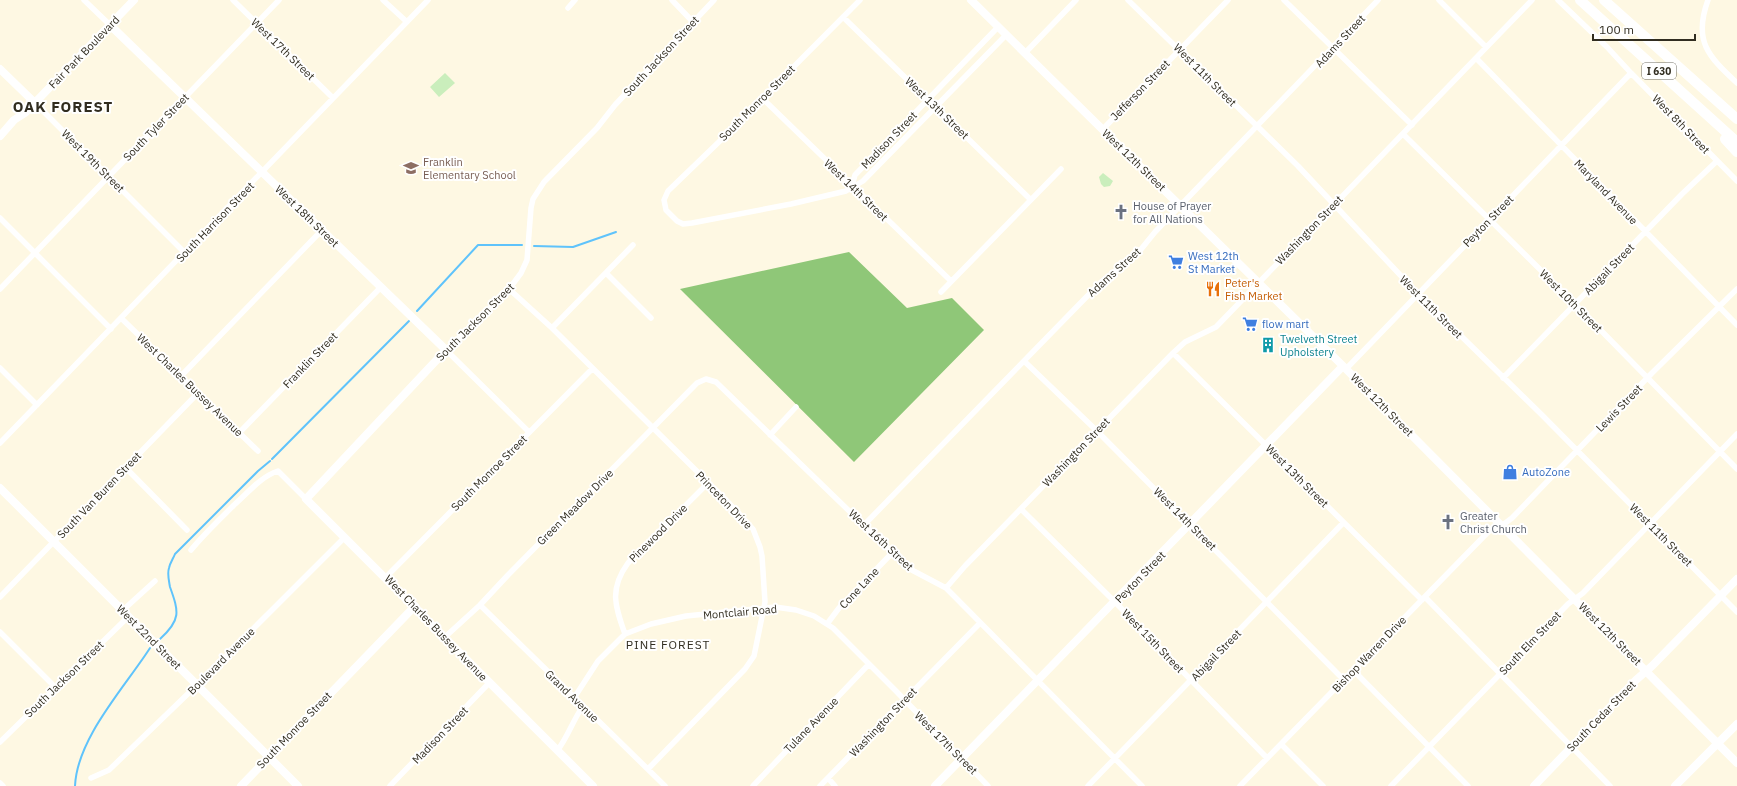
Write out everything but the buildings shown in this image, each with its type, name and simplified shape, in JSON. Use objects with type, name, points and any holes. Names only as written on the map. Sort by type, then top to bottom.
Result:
[{"type":"highway","name":"I 630","points":[[1580,0],[1737,142]]},
{"type":"highway","name":"I 630","points":[[1604,0],[1737,119]]},
{"type":"highway","points":[[1685,94],[1737,152]]},
{"type":"street","name":"West 18th Street","points":[[84,0],[416,320],[529,432]]},
{"type":"street","name":"Fair Park Boulevard","points":[[0,136],[134,0]]},
{"type":"street","name":"West 17th Street","points":[[233,0],[333,98]]},
{"type":"street","name":"South Tyler Street","points":[[0,289],[279,0]]},
{"type":"street","points":[[384,0],[407,22]]},
{"type":"street","name":"South Harrison Street","points":[[0,443],[428,0]]},
{"type":"street","points":[[568,8],[575,0]]},
{"type":"street","points":[[672,0],[694,22]]},
{"type":"street","name":"South Jackson Street","points":[[306,498],[446,350],[509,289],[525,267],[529,249],[531,208],[534,199],[544,182],[597,128],[615,105],[714,0]]},
{"type":"street","name":"South Monroe Street","points":[[666,210],[664,200],[668,191],[860,0]]},
{"type":"street","name":"West 12th Street","points":[[971,0],[1259,282],[1737,763]]},
{"type":"street","points":[[1025,53],[1076,0]]},
{"type":"street","name":"West 11th Street","points":[[1128,0],[1298,166],[1418,294],[1737,612]]},
{"type":"street","name":"Jefferson Street","points":[[1103,129],[1228,0]]},
{"type":"street","points":[[1284,0],[1412,125]]},
{"type":"street","name":"Adams Street","points":[[864,525],[1100,283],[1138,253],[1181,205],[1378,0]]},
{"type":"street","points":[[1439,0],[1486,47]]},
{"type":"street","name":"Washington Street","points":[[946,588],[1173,353],[1185,342],[1216,327],[1333,204],[1412,125],[1532,0]]},
{"type":"street","name":"West 8th Street","points":[[1558,0],[1607,47],[1737,181]]},
{"type":"street","points":[[1708,0],[1702,20],[1705,45],[1714,61],[1737,83]]},
{"type":"street","name":"West 13th Street","points":[[843,18],[1030,199]]},
{"type":"street","name":"Madison Street","points":[[852,186],[856,175],[998,27]]},
{"type":"street","name":"Madison Street","points":[[666,210],[677,221],[683,224],[692,223],[791,204],[846,190],[863,181],[1006,35]]},
{"type":"street","name":"Maryland Avenue","points":[[1476,58],[1737,325]]},
{"type":"street","name":"West 19th Street","points":[[0,69],[185,253]]},
{"type":"street","name":"Peyton Street","points":[[935,786],[1190,524],[1418,294],[1631,73]]},
{"type":"street","name":"West 14th Street","points":[[762,98],[950,281]]},
{"type":"street","name":"West 10th Street","points":[[1403,134],[1575,304],[1737,469]]},
{"type":"street","name":"Abigail Street","points":[[1503,378],[1645,232],[1717,161]]},
{"type":"street","points":[[941,292],[1030,199],[1061,169]]},
{"type":"street","points":[[0,218],[111,329]]},
{"type":"street","points":[[180,376],[322,230]]},
{"type":"street","points":[[552,328],[633,245]]},
{"type":"street","points":[[606,273],[651,318]]},
{"type":"street","name":"Franklin Street","points":[[239,433],[381,287]]},
{"type":"street","name":"Princeton Drive","points":[[509,289],[552,328],[747,522],[757,538],[762,556],[765,597],[754,656],[751,661],[648,769]]},
{"type":"street","name":"Lewis Street","points":[[1501,525],[1512,518],[1737,289]]},
{"type":"street","name":"West Charles Bussey Avenue","points":[[121,318],[258,451]]},
{"type":"street","name":"West 13th Street","points":[[1173,353],[1343,523],[1501,673],[1610,786]]},
{"type":"street","name":"West 14th Street","points":[[1024,361],[1097,431],[1344,680]]},
{"type":"street","points":[[0,368],[37,405]]},
{"type":"street","name":"South Monroe Street","points":[[386,577],[592,369]]},
{"type":"street","name":"West 16th Street","points":[[706,379],[716,382],[908,568],[946,588],[1020,665],[1038,681],[1142,786]]},
{"type":"street","name":"Green Meadow Drive","points":[[445,637],[480,605],[697,383],[706,379]]},
{"type":"street","name":"South Van Buren Street","points":[[0,597],[198,393]]},
{"type":"street","points":[[770,435],[796,407]]},
{"type":"street","name":"South Elm Street","points":[[1392,786],[1574,598],[1583,593],[1737,434]]},
{"type":"street","points":[[126,468],[187,530]]},
{"type":"street","name":"West Charles Bussey Avenue","points":[[191,550],[200,538],[257,483],[265,476],[278,471],[386,577],[593,786]]},
{"type":"street","name":"Pinewood Drive","points":[[624,634],[614,598],[615,589],[621,573],[628,562],[708,483]]},
{"type":"street","name":"West 22nd Street","points":[[0,488],[298,786]]},
{"type":"street","name":"West 15th Street","points":[[1021,509],[1115,602],[1267,758]]},
{"type":"street","name":"Abigail Street","points":[[1088,786],[1343,523]]},
{"type":"street","name":"Bishop Warren Drive","points":[[1240,786],[1492,528],[1501,525]]},
{"type":"street","name":"Boulevard Avenue","points":[[91,778],[109,770],[197,685],[345,537]]},
{"type":"street","name":"Cone Lane","points":[[827,624],[839,608],[892,553]]},
{"type":"street","name":"South Cedar Street","points":[[1534,786],[1636,680],[1737,579]]},
{"type":"street","name":"South Jackson Street","points":[[0,742],[55,687],[155,581]]},
{"type":"street","name":"Grand Avenue","points":[[480,605],[665,786]]},
{"type":"street","name":"South Monroe Street","points":[[241,786],[415,606]]},
{"type":"street","name":"Montclair Road","points":[[574,698],[598,661],[624,634],[669,619],[775,607],[796,610],[814,616],[827,624],[904,700]]},
{"type":"street","name":"Washington Street","points":[[820,786],[980,623]]},
{"type":"street","points":[[0,632],[55,687]]},
{"type":"street","name":"Tulane Avenue","points":[[753,786],[869,664]]},
{"type":"street","points":[[1353,670],[1468,786]]},
{"type":"street","name":"Madison Street","points":[[390,786],[490,683]]},
{"type":"street","name":"West 17th Street","points":[[904,700],[988,786]]},
{"type":"street","points":[[557,751],[572,729],[577,715],[583,706]]},
{"type":"street","points":[[1674,786],[1737,724]]},
{"type":"street","points":[[1281,744],[1322,786]]},
{"type":"street","points":[[828,778],[836,786]]},
{"type":"street","points":[[0,782],[3,786]]},
{"type":"green space","points":[[445,73],[455,83],[439,97],[430,87]]},
{"type":"green space","points":[[1103,173],[1113,181],[1110,186],[1104,187],[1101,184],[1099,177]]},
{"type":"green space","points":[[849,252],[907,308],[952,298],[984,330],[854,462],[680,289]]},
{"type":"waterway","points":[[534,246],[573,247],[616,232]]},
{"type":"waterway","points":[[417,311],[478,245],[522,245]]},
{"type":"waterway","points":[[272,459],[409,321]]},
{"type":"waterway","points":[[160,639],[175,621],[176,609],[168,575],[169,566],[175,554],[258,471],[270,461]]},
{"type":"waterway","points":[[75,786],[78,768],[84,750],[93,732],[150,648]]},
{"type":"place","name":"Franklin Elementary School","points":[[411,168]]},
{"type":"place","name":"House of Prayer for All Nations","points":[[1121,212]]},
{"type":"place","name":"West 12th St Market","points":[[1176,262]]},
{"type":"place","name":"Peter's Fish Market","points":[[1213,289]]},
{"type":"place","name":"flow mart","points":[[1250,324]]},
{"type":"place","name":"Twelveth Street Upholstery","points":[[1268,345]]},
{"type":"place","name":"AutoZone","points":[[1510,472]]},
{"type":"place","name":"Greater Christ Church","points":[[1448,522]]},
{"type":"district","name":"OAK FOREST","points":[[63,107]]},
{"type":"district","name":"PINE FOREST","points":[[668,645]]}]
